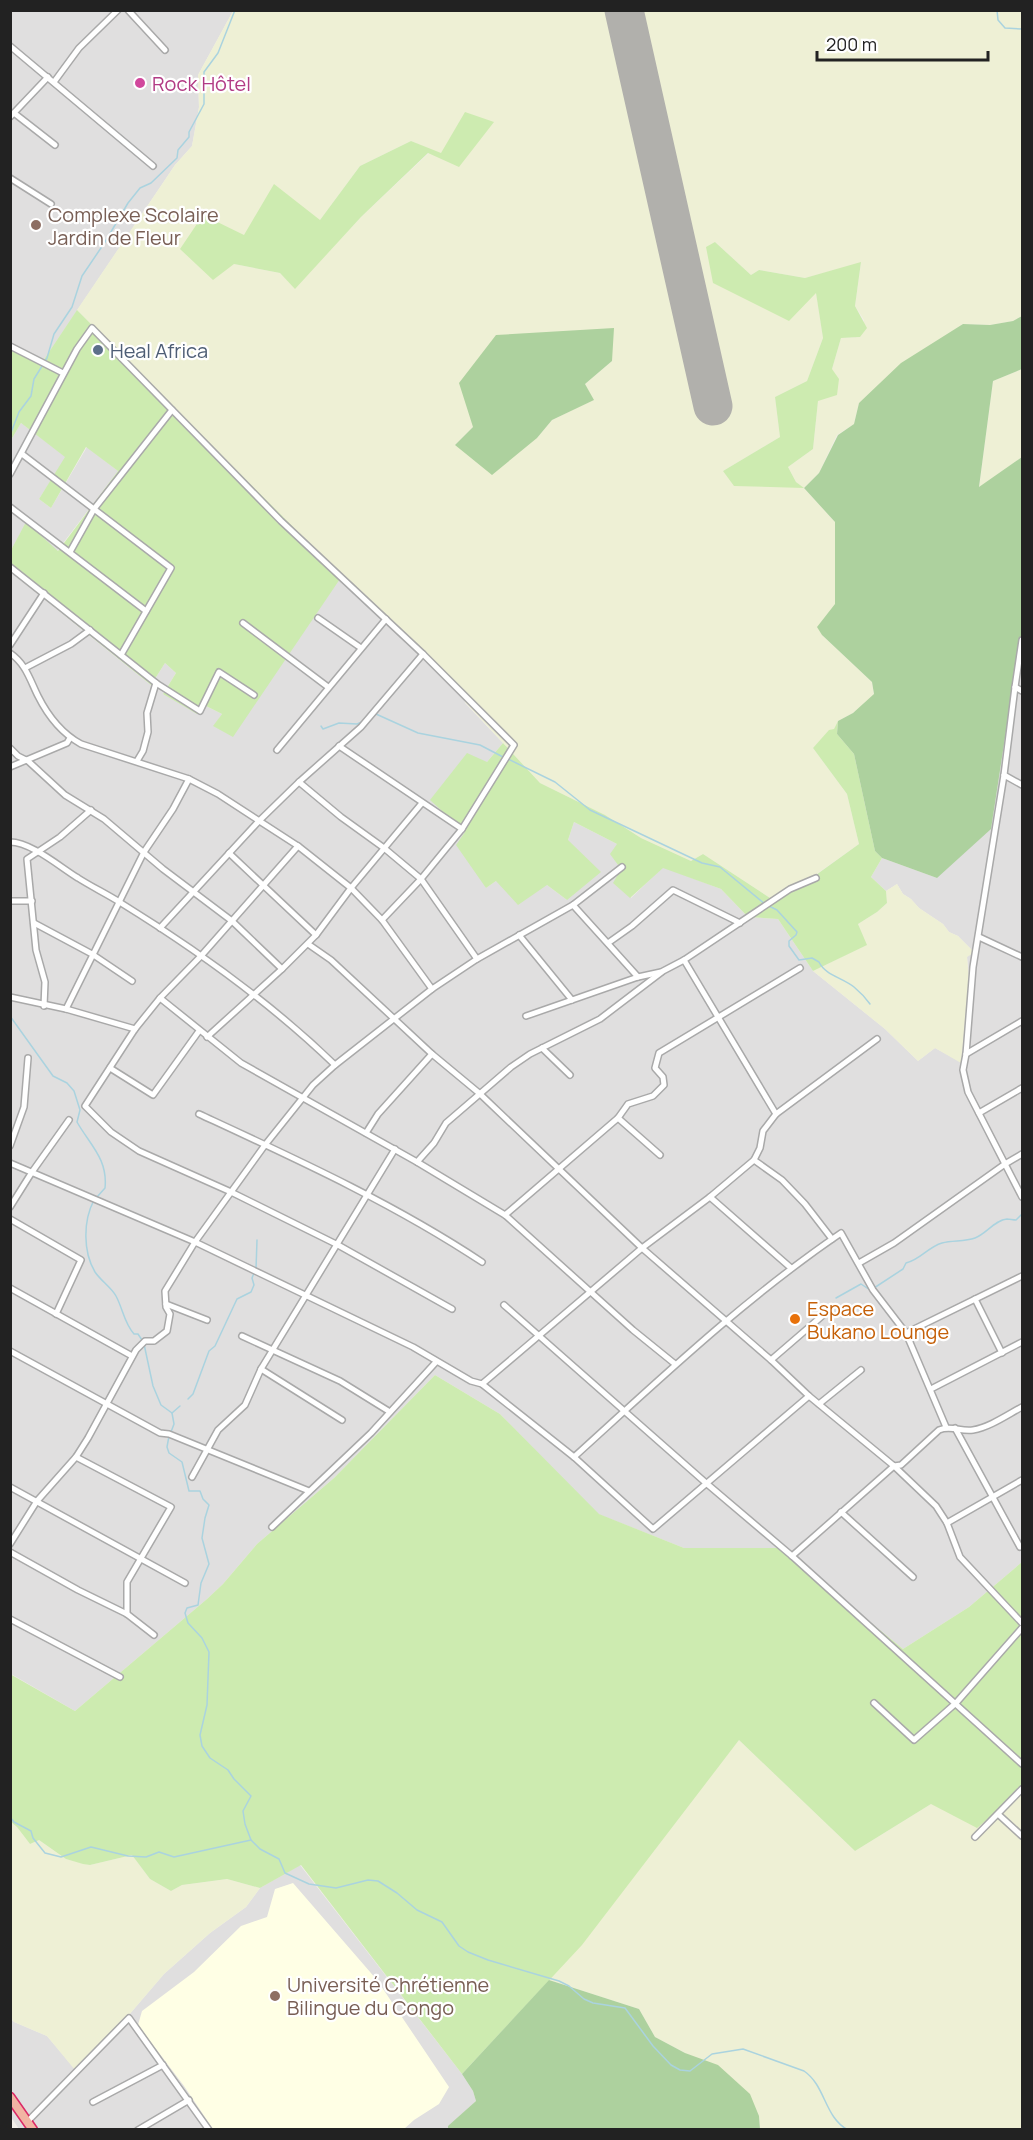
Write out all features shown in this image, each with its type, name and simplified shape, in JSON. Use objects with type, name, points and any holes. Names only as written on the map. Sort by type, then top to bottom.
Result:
[{"type":"highway","points":[[10,2097],[30,2125]]},
{"type":"street","points":[[54,82],[79,48],[118,10]]},
{"type":"street","points":[[128,10],[165,50]]},
{"type":"street","points":[[10,46],[153,166]]},
{"type":"street","points":[[48,77],[12,115],[55,146]]},
{"type":"street","points":[[10,178],[51,204]]},
{"type":"street","points":[[10,474],[63,373],[92,328],[281,521],[423,654],[514,745],[462,830],[421,879],[382,920]]},
{"type":"street","points":[[10,346],[63,373]]},
{"type":"street","points":[[70,552],[94,509],[172,410]]},
{"type":"street","points":[[22,454],[171,568],[121,655]]},
{"type":"street","points":[[10,507],[146,611]]},
{"type":"street","points":[[10,567],[156,683],[200,711],[219,672],[254,695]]},
{"type":"street","points":[[10,645],[44,593]]},
{"type":"street","points":[[318,618],[361,648]]},
{"type":"street","points":[[276,750],[386,619]]},
{"type":"street","points":[[243,623],[328,687]]},
{"type":"street","points":[[25,668],[71,644],[90,630]]},
{"type":"street","points":[[1023,640],[979,937],[972,967],[963,1070],[968,1092],[1023,1197]]},
{"type":"street","points":[[10,653],[18,658],[25,668],[50,718],[70,738],[81,744],[189,779],[218,794],[298,846],[351,888],[382,920],[432,989]]},
{"type":"street","points":[[160,928],[298,782],[361,727],[423,654]]},
{"type":"street","points":[[137,761],[143,751],[148,732],[147,713],[156,683]]},
{"type":"street","points":[[1015,687],[1023,692]]},
{"type":"street","points":[[10,767],[67,743],[70,738]]},
{"type":"street","points":[[339,746],[462,830]]},
{"type":"street","points":[[10,748],[18,756],[28,761],[64,795],[91,810],[232,921],[282,969]]},
{"type":"street","points":[[1004,775],[1023,785]]},
{"type":"street","points":[[66,1009],[144,852],[173,809],[189,779]]},
{"type":"street","points":[[298,782],[421,879],[477,959]]},
{"type":"street","points":[[207,1037],[308,944],[422,803]]},
{"type":"street","points":[[44,1006],[45,982],[36,950],[27,859],[60,837],[91,810]]},
{"type":"street","points":[[10,842],[18,842],[119,901],[201,956],[298,1029],[335,1065]]},
{"type":"street","points":[[298,846],[201,956],[160,998],[135,1029],[85,1106],[111,1131],[139,1151],[231,1191],[338,1245],[452,1309]]},
{"type":"street","points":[[229,853],[316,935]]},
{"type":"street","points":[[10,1544],[37,1501],[76,1457],[132,1356],[144,1342],[154,1341],[167,1331],[170,1314],[165,1291],[195,1242],[231,1191],[303,1098],[335,1065],[432,989],[477,959],[573,905],[621,867]]},
{"type":"street","points":[[417,1162],[434,1143],[446,1123],[511,1067],[542,1048],[600,1019],[663,971],[684,960],[790,889],[816,878]]},
{"type":"street","points":[[608,943],[632,926],[673,890],[740,923]]},
{"type":"street","points":[[10,901],[32,901]]},
{"type":"street","points":[[573,905],[638,977]]},
{"type":"street","points":[[34,923],[92,954],[132,981]]},
{"type":"street","points":[[519,935],[572,1000]]},
{"type":"street","points":[[979,937],[1023,957]]},
{"type":"street","points":[[308,944],[331,960],[432,1054],[479,1093],[642,1248],[726,1320],[809,1396],[894,1466],[936,1506],[947,1523],[960,1557],[1023,1626],[956,1703],[914,1740],[874,1703]]},
{"type":"street","points":[[684,960],[776,1114]]},
{"type":"street","points":[[505,1215],[618,1118],[628,1104],[653,1096],[664,1084],[663,1077],[655,1068],[659,1053],[800,968]]},
{"type":"street","points":[[526,1016],[638,977],[663,971]]},
{"type":"street","points":[[10,997],[66,1009],[135,1029]]},
{"type":"street","points":[[160,998],[241,1063],[395,1149],[505,1215],[633,1330],[675,1364]]},
{"type":"street","points":[[966,1054],[1023,1021]]},
{"type":"street","points":[[110,1068],[153,1095],[199,1031]]},
{"type":"street","points":[[483,1384],[642,1248],[710,1197],[754,1160],[760,1148],[763,1131],[776,1114],[877,1039]]},
{"type":"street","points":[[542,1048],[570,1075]]},
{"type":"street","points":[[366,1133],[378,1114],[432,1054]]},
{"type":"street","points":[[10,1146],[24,1107],[28,1058]]},
{"type":"street","points":[[979,1113],[1023,1088]]},
{"type":"street","points":[[199,1114],[369,1195],[439,1233],[482,1262]]},
{"type":"street","points":[[618,1118],[660,1155]]},
{"type":"street","points":[[10,1207],[69,1120]]},
{"type":"street","points":[[192,1477],[218,1430],[245,1405],[261,1369],[395,1149]]},
{"type":"street","points":[[859,1263],[894,1244],[1005,1164],[1023,1154]]},
{"type":"street","points":[[754,1160],[782,1180],[805,1204],[832,1239]]},
{"type":"street","points":[[10,1163],[255,1270],[413,1347],[471,1381],[483,1384],[573,1457],[653,1529],[809,1396]]},
{"type":"street","points":[[710,1197],[791,1268]]},
{"type":"street","points":[[10,1219],[81,1260],[56,1314]]},
{"type":"street","points":[[573,1457],[726,1320],[791,1268],[841,1233],[873,1288],[906,1333],[946,1427]]},
{"type":"street","points":[[906,1333],[1023,1276]]},
{"type":"street","points":[[10,1288],[132,1356]]},
{"type":"street","points":[[975,1299],[1002,1353]]},
{"type":"street","points":[[166,1304],[207,1320]]},
{"type":"street","points":[[504,1305],[792,1556],[1023,1764]]},
{"type":"street","points":[[771,1360],[829,1310]]},
{"type":"street","points":[[242,1336],[340,1381],[390,1412]]},
{"type":"street","points":[[931,1389],[1023,1342]]},
{"type":"street","points":[[10,1351],[160,1433],[170,1434],[309,1491]]},
{"type":"street","points":[[272,1527],[371,1433],[436,1362]]},
{"type":"street","points":[[261,1369],[342,1420]]},
{"type":"street","points":[[819,1404],[861,1370]]},
{"type":"street","points":[[792,1556],[894,1466],[901,1465],[921,1446],[936,1436],[939,1430],[946,1427],[966,1431],[977,1430],[1023,1407]]},
{"type":"street","points":[[955,1428],[1020,1547]]},
{"type":"street","points":[[76,1457],[171,1507],[127,1582],[127,1614]]},
{"type":"street","points":[[947,1523],[1023,1480]]},
{"type":"street","points":[[10,1487],[185,1583]]},
{"type":"street","points":[[842,1512],[913,1577]]},
{"type":"street","points":[[10,1552],[127,1614],[154,1635]]},
{"type":"street","points":[[10,1619],[120,1677]]},
{"type":"street","points":[[975,1837],[1023,1789]]},
{"type":"street","points":[[999,1815],[1023,1836]]},
{"type":"street","points":[[30,2125],[129,2018],[209,2130]]},
{"type":"street","points":[[93,2102],[163,2065]]},
{"type":"street","points":[[138,2130],[189,2100]]},
{"type":"shaded area","points":[[10,11],[233,11],[198,75],[199,107],[192,146],[175,165],[43,361],[11,346]]},
{"type":"shaded area","points":[[233,11],[610,11],[704,416],[725,412],[637,11],[1022,11],[1022,316],[1013,321],[990,325],[963,324],[859,403],[854,424],[837,435],[819,473],[804,488],[835,522],[835,605],[822,635],[872,682],[874,695],[853,713],[838,721],[834,729],[813,748],[847,794],[859,844],[794,890],[784,891],[770,898],[703,854],[691,861],[641,838],[605,815],[540,783],[465,702],[463,693],[342,576],[77,310],[175,165],[192,146],[199,107],[198,75]],"holes":[[[411,141],[441,154],[429,153],[361,217],[295,288],[280,273],[234,264],[320,220],[360,166]],[[715,242],[751,275],[759,270],[805,278],[861,263],[855,306],[864,320],[860,337],[841,338],[832,369],[818,401],[813,449],[788,467],[796,482],[802,487],[723,471],[780,437],[775,397],[807,381],[823,338],[816,292],[713,283]],[[612,361],[585,384],[593,400],[552,420],[537,438],[455,445],[473,427]]]},
{"type":"shaded area","points":[[610,11],[637,11],[725,412],[704,416]]},
{"type":"shaded area","points":[[1022,369],[1022,457],[979,488],[993,381]]},
{"type":"shaded area","points":[[21,423],[66,457],[39,499],[51,508],[87,447],[118,471],[57,551],[26,523],[11,550],[11,440]]},
{"type":"shaded area","points":[[10,572],[151,685],[165,663],[176,673],[163,694],[206,706],[222,714],[214,726],[342,576],[463,693],[465,703],[503,743],[487,762],[466,832],[486,888],[496,881],[547,885],[567,900],[568,840],[574,822],[617,844],[621,868],[631,898],[663,867],[721,889],[748,917],[778,919],[813,971],[885,1029],[918,1061],[935,1048],[961,1062],[969,978],[967,957],[972,950],[958,936],[949,932],[943,924],[903,894],[897,884],[886,891],[871,877],[882,858],[937,878],[1022,634],[1022,1562],[969,1607],[903,1649],[780,1548],[684,1548],[598,1514],[500,1414],[435,1375],[334,1478],[257,1544],[207,1599],[75,1711],[11,1674]]},
{"type":"shaded area","points":[[897,884],[903,894],[943,924],[949,932],[958,936],[972,950],[972,954],[967,957],[969,978],[961,1063],[935,1048],[918,1061],[885,1029],[813,971],[866,945],[858,924],[887,903],[886,891]]},
{"type":"shaded area","points":[[739,1740],[855,1851],[931,1804],[1022,1790],[1022,2129],[760,2129],[759,2116],[685,2053],[655,2037],[639,2009],[549,1980]]},
{"type":"shaded area","points":[[11,1822],[30,1844],[39,1840],[66,1859],[90,1865],[132,1855],[150,1879],[171,1891],[182,1885],[227,1879],[260,1888],[246,1907],[210,1933],[164,1974],[128,2016],[75,2070],[47,2036],[14,2022],[11,2018]]},
{"type":"shaded area","name":"Université Chrétienne Bilingue du Congo","points":[[300,1865],[473,2091],[476,2101],[448,2129],[19,2129],[11,2117],[10,2018],[14,2022],[47,2036],[75,2069],[128,2016],[164,1974],[210,1933],[246,1907],[260,1888]]},
{"type":"shaded area","name":"Université Chrétienne Bilingue du Congo","points":[[293,1883],[377,1980],[449,2087],[439,2104],[404,2129],[213,2129],[138,2025],[142,2011],[194,1972],[241,1926],[267,1917],[275,1889]]},
{"type":"green space","points":[[465,112],[494,122],[459,167],[428,153],[361,217],[295,289],[280,273],[234,264],[213,280],[180,249],[203,215],[244,235],[274,184],[320,220],[360,166],[411,141],[441,153]]},
{"type":"green space","points":[[715,242],[751,275],[759,270],[805,278],[861,262],[855,306],[867,328],[860,337],[841,338],[832,369],[839,379],[837,395],[818,401],[813,449],[788,467],[796,482],[804,488],[734,486],[723,471],[780,437],[775,397],[807,381],[823,338],[816,293],[789,321],[713,283],[706,247]]},
{"type":"green space","points":[[77,310],[342,576],[233,737],[213,726],[222,714],[206,706],[197,714],[163,694],[176,673],[165,663],[151,685],[11,572],[11,550],[26,522],[58,551],[118,471],[86,447],[51,508],[39,499],[65,457],[21,423],[11,440],[11,346],[43,361]]},
{"type":"green space","points":[[1022,316],[1022,369],[993,381],[979,487],[1022,457],[1022,634],[991,829],[937,878],[882,858],[875,851],[854,754],[837,734],[838,721],[853,713],[874,694],[872,682],[822,635],[817,627],[835,604],[835,522],[804,488],[819,473],[838,435],[854,424],[859,403],[901,363],[963,324],[990,325],[1013,321]]},
{"type":"green space","points":[[614,328],[612,361],[585,384],[594,400],[552,420],[537,438],[492,475],[455,445],[473,427],[459,383],[496,335]]},
{"type":"green space","points":[[838,721],[837,734],[854,754],[875,851],[882,858],[871,877],[886,891],[887,903],[858,924],[867,945],[813,971],[778,919],[748,917],[721,889],[663,868],[630,898],[613,883],[621,869],[610,854],[617,844],[574,822],[568,840],[601,872],[567,900],[547,885],[518,905],[496,881],[486,888],[456,845],[465,832],[430,800],[467,753],[487,762],[503,743],[540,783],[605,815],[641,838],[691,861],[703,854],[770,898],[784,891],[795,890],[859,844],[847,794],[813,748],[829,730],[834,729]]},
{"type":"green space","points":[[435,1375],[500,1414],[599,1514],[684,1548],[780,1548],[903,1649],[969,1607],[1022,1562],[1022,1790],[977,1828],[931,1804],[855,1851],[739,1740],[582,1945],[462,2074],[301,1865],[260,1888],[227,1879],[182,1885],[171,1891],[150,1879],[132,1855],[90,1865],[66,1859],[39,1840],[30,1844],[11,1822],[10,1674],[75,1711],[207,1599],[257,1544],[334,1478]]},
{"type":"green space","points":[[549,1980],[639,2009],[655,2037],[685,2053],[718,2065],[750,2094],[759,2116],[760,2129],[448,2129],[448,2126],[476,2101],[473,2091],[462,2074]]},
{"type":"waterway","points":[[10,435],[19,412],[31,396],[34,379],[47,358],[54,334],[72,307],[82,276],[128,203],[140,188],[151,183],[177,158],[178,150],[189,137],[189,132],[204,104],[204,72],[218,53],[235,10]]},
{"type":"waterway","points":[[997,10],[998,20],[1005,28],[1022,29]]},
{"type":"waterway","points":[[376,714],[418,733],[480,745],[503,757]]},
{"type":"waterway","points":[[321,726],[323,729],[339,723],[357,724],[364,721]]},
{"type":"waterway","points":[[508,759],[555,782],[590,810],[702,863],[720,867],[765,904]]},
{"type":"waterway","points":[[769,906],[777,910],[797,932],[789,941],[789,946],[799,960],[812,958],[819,962],[830,973],[854,987],[870,1004]]},
{"type":"waterway","points":[[10,1016],[53,1076],[67,1083],[74,1091],[80,1110],[77,1122],[97,1153],[104,1169],[105,1188],[97,1197]]},
{"type":"waterway","points":[[94,1200],[86,1227],[91,1264],[97,1275],[116,1296],[131,1330],[142,1340]]},
{"type":"waterway","points":[[874,1288],[903,1269],[906,1263],[937,1245],[975,1238],[998,1222],[1007,1219],[1016,1220],[1022,1214]]},
{"type":"waterway","points":[[256,1269],[257,1240]]},
{"type":"waterway","points":[[188,1399],[193,1394],[209,1351],[215,1346],[237,1299],[251,1292],[254,1285],[252,1278],[254,1273]]},
{"type":"waterway","points":[[836,1298],[861,1284],[870,1290]]},
{"type":"waterway","points":[[144,1344],[153,1386],[161,1405],[172,1413],[174,1424],[171,1432]]},
{"type":"waterway","points":[[172,1413],[180,1406]]},
{"type":"waterway","points":[[169,1436],[167,1447],[169,1453],[182,1462],[189,1491],[200,1491],[203,1499],[209,1505],[202,1538],[209,1564],[201,1583],[198,1605],[187,1608],[185,1613],[188,1623],[202,1638],[209,1652],[207,1705],[200,1735],[202,1746],[210,1758],[228,1770],[251,1796],[243,1811],[251,1840],[260,1849],[279,1859],[285,1873],[309,1884],[336,1888],[368,1880],[378,1881],[417,1910],[442,1922],[459,1946],[468,1952],[559,1981],[593,2003],[625,2008],[653,2046],[671,2065],[680,2070],[690,2071],[712,2054],[743,2049],[804,2071],[817,2085],[834,2117],[848,2130]]},
{"type":"waterway","points":[[10,1817],[14,1822],[31,1831],[33,1838],[45,1853],[61,1857],[91,1847],[128,1856],[146,1857],[159,1852],[174,1857],[251,1840]]},
{"type":"runway","points":[[624,10],[713,406]]},
{"type":"place","name":"Rock Hôtel","points":[[140,83]]},
{"type":"place","name":"Complexe Scolaire Jardin de Fleur","points":[[36,225]]},
{"type":"place","name":"Heal Africa","points":[[98,350]]},
{"type":"place","name":"Espace Bukano Lounge","points":[[795,1319]]},
{"type":"place","name":"Université Chrétienne Bilingue du Congo","points":[[275,1996]]}]
